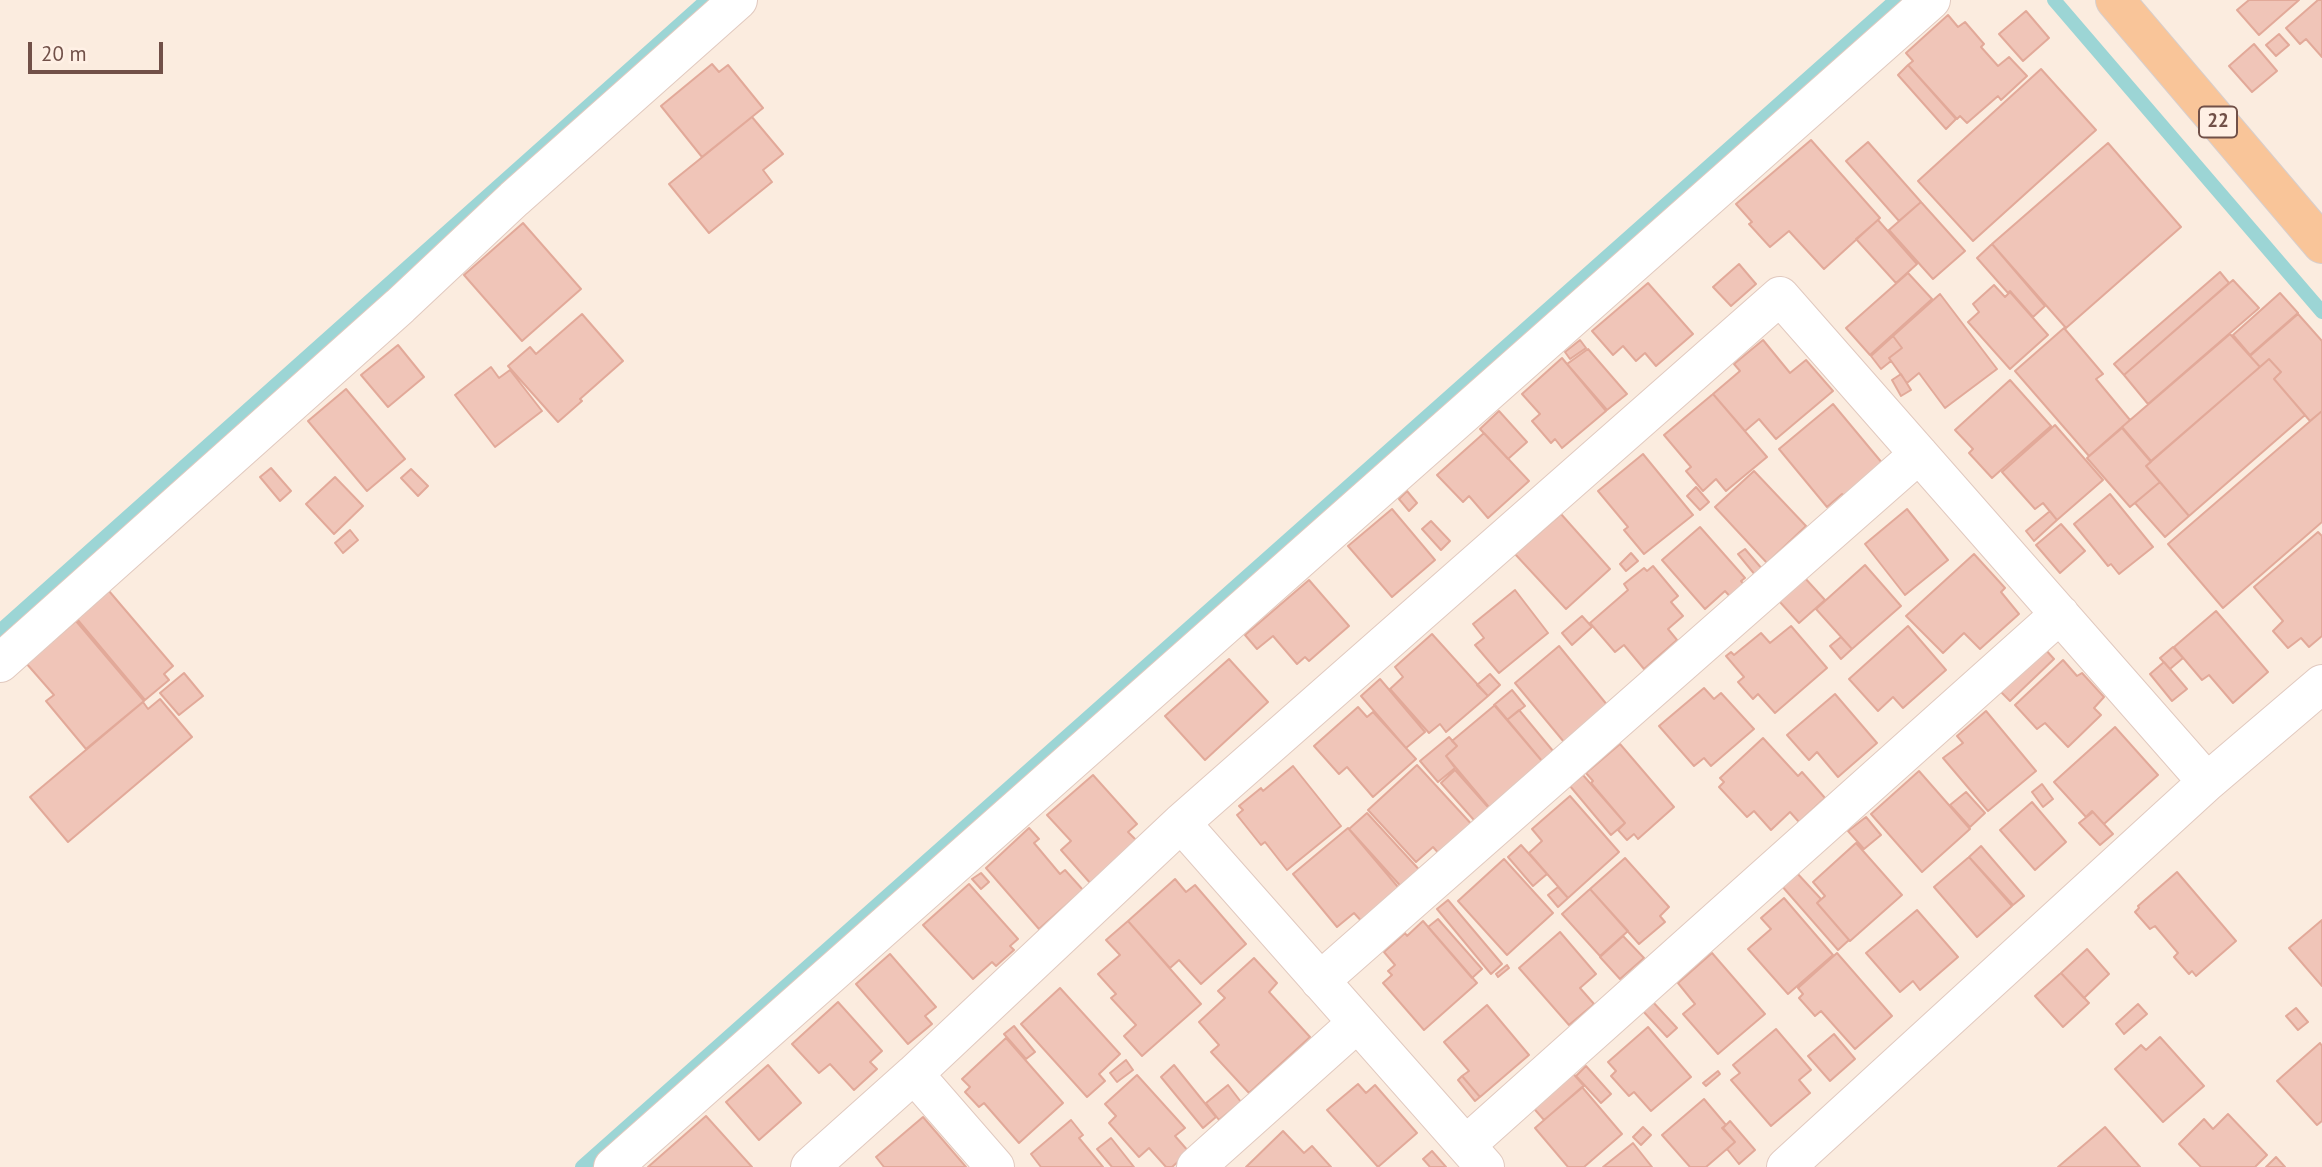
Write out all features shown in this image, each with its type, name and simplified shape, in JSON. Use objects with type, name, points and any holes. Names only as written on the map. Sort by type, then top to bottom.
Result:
[{"type":"main road","name":"22","points":[[2115,0],[2322,244]]},
{"type":"street","points":[[0,663],[738,0]]},
{"type":"street","points":[[613,1167],[1931,0]]},
{"type":"street","points":[[810,1167],[914,1074],[1181,823],[1780,296],[2207,782]]},
{"type":"street","points":[[1320,981],[1919,454]]},
{"type":"street","points":[[1181,823],[1476,1156],[2060,614]]},
{"type":"street","points":[[1786,1167],[2207,782],[2322,684]]},
{"type":"street","points":[[1196,1167],[1357,1023]]},
{"type":"street","points":[[914,1074],[995,1167]]},
{"type":"building","points":[[2249,0],[2299,0],[2259,35],[2237,10]]},
{"type":"building","points":[[2318,0],[2322,0],[2322,57],[2306,39],[2300,44],[2286,28]]},
{"type":"building","points":[[2026,11],[2049,38],[2023,61],[1999,34]]},
{"type":"building","points":[[1948,15],[1958,27],[1965,22],[1984,44],[1981,47],[1998,66],[2009,57],[2027,76],[2001,100],[1998,96],[1967,123],[1960,116],[1957,119],[1908,65],[1913,61],[1906,53]]},
{"type":"building","points":[[2279,34],[2289,45],[2276,56],[2266,45]]},
{"type":"building","points":[[2254,44],[2277,71],[2252,92],[2229,66]]},
{"type":"building","points":[[712,64],[719,72],[728,65],[763,108],[702,157],[661,106]]},
{"type":"building","points":[[1908,65],[1956,119],[1946,129],[1898,75]]},
{"type":"building","points":[[2041,69],[2096,130],[1973,241],[1918,181]]},
{"type":"building","points":[[752,117],[783,154],[763,170],[772,182],[709,233],[669,184]]},
{"type":"building","points":[[1811,140],[1880,218],[1824,269],[1789,231],[1770,247],[1749,224],[1752,222],[1736,204]]},
{"type":"building","points":[[1868,142],[1921,202],[1899,221],[1846,161]]},
{"type":"building","points":[[2108,143],[2181,227],[2066,328],[1992,244]]},
{"type":"building","points":[[1921,202],[1965,251],[1933,279],[1889,230]]},
{"type":"building","points":[[1878,220],[1917,264],[1896,283],[1856,239]]},
{"type":"building","points":[[523,223],[581,289],[522,341],[464,275]]},
{"type":"building","points":[[1992,244],[2045,306],[2033,317],[1977,258]]},
{"type":"building","points":[[1739,264],[1756,284],[1731,306],[1713,287]]},
{"type":"building","points":[[2220,272],[2229,283],[2124,375],[2114,364]]},
{"type":"building","points":[[1908,273],[1932,299],[1870,355],[1846,328]]},
{"type":"building","points":[[2233,280],[2259,308],[2148,404],[2124,375]]},
{"type":"building","points":[[1648,283],[1693,334],[1656,366],[1645,353],[1636,361],[1623,346],[1613,355],[1592,331]]},
{"type":"building","points":[[1994,285],[2005,297],[2010,292],[2048,335],[2010,369],[1968,322],[1979,312],[1973,304]]},
{"type":"building","points":[[2280,293],[2298,313],[2250,355],[2233,335]]},
{"type":"building","points":[[1940,294],[1997,369],[1945,408],[1919,373],[1907,383],[1889,358],[1902,348],[1893,336]]},
{"type":"building","points":[[582,314],[623,361],[558,422],[508,366],[530,347],[536,354]]},
{"type":"building","points":[[2298,314],[2322,341],[2322,411],[2310,421],[2274,379],[2281,372],[2269,359],[2260,367],[2250,356]]},
{"type":"building","points":[[2064,328],[2103,374],[2096,379],[2130,420],[2089,456],[2015,371]]},
{"type":"building","points":[[2230,334],[2260,367],[2151,461],[2122,427]]},
{"type":"building","points":[[1893,336],[1902,348],[1889,358],[1891,361],[1881,369],[1871,356]]},
{"type":"building","points":[[1580,340],[1586,348],[1570,359],[1565,352]]},
{"type":"building","points":[[1763,340],[1790,373],[1806,360],[1833,391],[1776,439],[1759,419],[1745,431],[1713,394],[1740,371],[1734,364]]},
{"type":"building","points":[[398,345],[424,377],[388,407],[361,375]]},
{"type":"building","points":[[1588,349],[1627,394],[1607,410],[1567,364]]},
{"type":"building","points":[[1562,358],[1606,411],[1562,448],[1555,439],[1551,443],[1532,421],[1540,414],[1522,394]]},
{"type":"building","points":[[2269,359],[2281,372],[2274,379],[2305,415],[2189,516],[2146,466]]},
{"type":"building","points":[[491,367],[499,378],[510,370],[542,411],[495,447],[455,395]]},
{"type":"building","points":[[1901,374],[1911,390],[1901,396],[1892,380]]},
{"type":"building","points":[[2010,380],[2051,426],[1992,478],[1969,453],[1973,449],[1955,430]]},
{"type":"building","points":[[346,389],[405,459],[367,491],[308,421]]},
{"type":"building","points":[[1713,394],[1767,457],[1726,491],[1716,479],[1703,491],[1686,471],[1691,467],[1664,435]]},
{"type":"building","points":[[1833,404],[1883,464],[1827,507],[1779,449]]},
{"type":"building","points":[[1499,411],[1527,442],[1508,459],[1480,429]]},
{"type":"building","points":[[2322,411],[2322,522],[2223,608],[2168,544]]},
{"type":"building","points":[[2055,425],[2103,480],[2057,520],[2043,503],[2035,509],[2002,472]]},
{"type":"building","points":[[2122,428],[2151,462],[2146,466],[2160,482],[2130,507],[2087,458]]},
{"type":"building","points":[[1484,433],[1529,481],[1488,518],[1469,496],[1463,502],[1437,475]]},
{"type":"building","points":[[1643,454],[1693,515],[1644,554],[1624,530],[1628,527],[1598,491]]},
{"type":"building","points":[[271,468],[291,491],[280,501],[260,477]]},
{"type":"building","points":[[411,469],[428,486],[418,496],[401,478]]},
{"type":"building","points":[[1754,471],[1806,526],[1767,563],[1715,507]]},
{"type":"building","points":[[335,477],[363,506],[334,534],[306,504]]},
{"type":"building","points":[[2160,482],[2189,516],[2165,537],[2135,503]]},
{"type":"building","points":[[1696,487],[1709,502],[1700,510],[1687,496]]},
{"type":"building","points":[[1407,491],[1417,503],[1409,511],[1399,499]]},
{"type":"building","points":[[2110,494],[2153,547],[2119,574],[2111,564],[2108,566],[2074,524]]},
{"type":"building","points":[[1392,509],[1435,560],[1392,597],[1348,546]]},
{"type":"building","points":[[1907,509],[1948,560],[1905,595],[1865,544]]},
{"type":"building","points":[[2050,511],[2057,520],[2034,541],[2026,531]]},
{"type":"building","points":[[1561,514],[1610,569],[1566,609],[1515,554]]},
{"type":"building","points":[[1431,521],[1450,541],[1441,550],[1422,529]]},
{"type":"building","points":[[2061,524],[2085,551],[2060,573],[2036,545]]},
{"type":"building","points":[[1700,527],[1745,578],[1741,581],[1748,589],[1734,601],[1725,591],[1705,609],[1662,560]]},
{"type":"building","points":[[350,530],[358,540],[343,553],[335,543]]},
{"type":"building","points":[[2318,532],[2322,536],[2322,636],[2309,647],[2301,638],[2288,648],[2273,631],[2283,621],[2254,587]]},
{"type":"building","points":[[1745,549],[1763,570],[1756,576],[1738,554]]},
{"type":"building","points":[[1631,553],[1638,561],[1626,571],[1620,564]]},
{"type":"building","points":[[1974,554],[2005,588],[2001,592],[2019,614],[1980,649],[1964,633],[1943,653],[1906,616]]},
{"type":"building","points":[[1865,565],[1901,606],[1852,649],[1816,609]]},
{"type":"building","points":[[1653,566],[1678,596],[1671,602],[1683,616],[1668,629],[1677,640],[1644,669],[1624,645],[1615,652],[1590,623],[1628,590],[1624,584],[1644,568],[1647,571]]},
{"type":"building","points":[[1804,577],[1825,600],[1799,623],[1779,601]]},
{"type":"building","points":[[1309,580],[1349,626],[1309,661],[1305,657],[1297,664],[1273,636],[1257,649],[1245,635]]},
{"type":"building","points":[[1515,590],[1548,633],[1499,673],[1475,645],[1484,638],[1473,624]]},
{"type":"building","points":[[109,591],[173,666],[164,674],[169,680],[145,700],[77,619]]},
{"type":"building","points":[[2216,611],[2268,672],[2233,703],[2209,675],[2202,680],[2174,647]]},
{"type":"building","points":[[1582,616],[1592,627],[1572,645],[1562,633]]},
{"type":"building","points":[[76,621],[144,701],[86,749],[46,701],[54,695],[26,663]]},
{"type":"building","points":[[1791,626],[1827,668],[1775,713],[1758,694],[1753,699],[1738,682],[1744,677],[1726,656],[1731,652],[1734,655],[1761,633],[1770,643]]},
{"type":"building","points":[[1908,626],[1946,670],[1903,708],[1893,697],[1878,711],[1849,679]]},
{"type":"building","points":[[1432,634],[1488,696],[1446,732],[1440,724],[1429,733],[1390,689],[1403,677],[1395,667]]},
{"type":"building","points":[[1841,637],[1852,649],[1841,659],[1830,646]]},
{"type":"building","points":[[1559,646],[1608,706],[1564,742],[1515,683]]},
{"type":"building","points":[[2173,647],[2183,658],[2170,669],[2160,658]]},
{"type":"building","points":[[2045,649],[2054,659],[2010,701],[2000,691]]},
{"type":"building","points":[[1229,659],[1268,702],[1205,760],[1165,716]]},
{"type":"building","points":[[2063,660],[2077,676],[2082,673],[2104,697],[2094,708],[2101,715],[2068,747],[2045,723],[2037,729],[2015,705]]},
{"type":"building","points":[[2164,662],[2187,689],[2172,701],[2150,674]]},
{"type":"building","points":[[184,673],[203,696],[179,715],[160,693]]},
{"type":"building","points":[[1490,674],[1500,685],[1488,696],[1477,685]]},
{"type":"building","points":[[1380,679],[1425,732],[1406,748],[1361,696]]},
{"type":"building","points":[[1704,688],[1714,699],[1721,693],[1754,729],[1711,766],[1704,758],[1694,766],[1659,726]]},
{"type":"building","points":[[1512,690],[1525,706],[1507,720],[1494,705]]},
{"type":"building","points":[[1835,694],[1877,743],[1838,777],[1817,752],[1809,760],[1787,735]]},
{"type":"building","points":[[160,699],[192,737],[68,842],[30,797],[143,702],[148,709]]},
{"type":"building","points":[[1495,705],[1547,767],[1493,812],[1446,756],[1457,746],[1452,741]]},
{"type":"building","points":[[1358,707],[1367,717],[1373,712],[1416,759],[1373,797],[1347,767],[1339,774],[1314,746]]},
{"type":"building","points":[[1519,710],[1558,757],[1547,767],[1507,720]]},
{"type":"building","points":[[1986,711],[2036,771],[1988,811],[1943,758],[1963,743],[1957,736]]},
{"type":"building","points":[[2115,727],[2158,775],[2104,824],[2092,811],[2086,817],[2054,782]]},
{"type":"building","points":[[1449,737],[1457,746],[1446,756],[1455,768],[1438,782],[1420,761]]},
{"type":"building","points":[[1763,738],[1798,776],[1802,772],[1825,798],[1799,822],[1790,812],[1771,830],[1754,811],[1747,817],[1719,787],[1724,782],[1720,778]]},
{"type":"building","points":[[1620,744],[1674,807],[1638,839],[1634,834],[1627,840],[1618,830],[1625,823],[1591,783],[1593,781],[1586,773]]},
{"type":"building","points":[[1417,765],[1475,828],[1442,857],[1433,847],[1416,862],[1368,810]]},
{"type":"building","points":[[1293,766],[1341,826],[1287,870],[1265,842],[1261,845],[1237,815],[1243,810],[1239,806],[1261,788],[1263,791]]},
{"type":"building","points":[[1455,770],[1495,815],[1481,828],[1441,783]]},
{"type":"building","points":[[1919,771],[1970,829],[1922,872],[1871,814]]},
{"type":"building","points":[[1093,775],[1137,824],[1128,832],[1138,842],[1091,884],[1061,850],[1071,841],[1047,815]]},
{"type":"building","points":[[1583,775],[1625,823],[1611,835],[1570,786]]},
{"type":"building","points":[[2042,784],[2053,799],[2043,807],[2032,792]]},
{"type":"building","points":[[1966,792],[1985,813],[1970,827],[1950,805]]},
{"type":"building","points":[[1570,796],[1619,852],[1568,898],[1529,853],[1542,841],[1532,829]]},
{"type":"building","points":[[2032,802],[2066,842],[2035,870],[2000,830]]},
{"type":"building","points":[[2093,812],[2113,834],[2100,845],[2079,823]]},
{"type":"building","points":[[1367,813],[1424,875],[1406,892],[1349,829]]},
{"type":"building","points":[[1866,817],[1881,835],[1864,849],[1848,831]]},
{"type":"building","points":[[1029,828],[1039,839],[1034,843],[1060,874],[1065,870],[1083,890],[1039,929],[986,868]]},
{"type":"building","points":[[1348,828],[1403,893],[1365,925],[1354,913],[1337,927],[1293,874]]},
{"type":"building","points":[[1856,843],[1902,895],[1850,941],[1817,903],[1825,896],[1813,882]]},
{"type":"building","points":[[1521,845],[1547,874],[1533,886],[1508,857]]},
{"type":"building","points":[[1981,846],[2024,896],[2013,905],[1969,857]]},
{"type":"building","points":[[1969,857],[2012,906],[1977,937],[1934,887]]},
{"type":"building","points":[[1625,858],[1669,907],[1660,916],[1665,922],[1639,944],[1590,889]]},
{"type":"building","points":[[1504,859],[1553,913],[1507,955],[1458,901]]},
{"type":"building","points":[[1796,872],[1821,899],[1817,903],[1849,940],[1838,950],[1781,885]]},
{"type":"building","points":[[2177,872],[2236,941],[2196,976],[2192,971],[2189,974],[2174,957],[2178,953],[2155,926],[2150,929],[2135,912],[2138,906]]},
{"type":"building","points":[[981,873],[989,882],[981,889],[972,879]]},
{"type":"building","points":[[1175,879],[1186,892],[1195,885],[1246,944],[1201,984],[1179,960],[1170,968],[1128,921]]},
{"type":"building","points":[[969,884],[1018,939],[1010,946],[1014,950],[996,966],[992,962],[973,979],[923,925]]},
{"type":"building","points":[[1558,887],[1568,898],[1558,907],[1548,895]]},
{"type":"building","points":[[1590,889],[1628,931],[1600,956],[1562,914]]},
{"type":"building","points":[[1784,898],[1833,955],[1788,994],[1748,949],[1771,929],[1761,918]]},
{"type":"building","points":[[1448,900],[1502,964],[1491,974],[1437,909]]},
{"type":"building","points":[[1917,910],[1958,957],[1920,990],[1913,981],[1900,992],[1866,953]]},
{"type":"building","points":[[1438,919],[1482,969],[1472,978],[1428,927]]},
{"type":"building","points":[[2322,920],[2322,986],[2289,948]]},
{"type":"building","points":[[1128,921],[1201,1004],[1142,1056],[1124,1036],[1136,1025],[1111,998],[1116,994],[1098,974],[1120,955],[1106,940]]},
{"type":"building","points":[[1423,921],[1477,983],[1424,1030],[1383,983],[1392,975],[1388,971],[1395,965],[1384,952]]},
{"type":"building","points":[[1560,932],[1596,974],[1580,988],[1594,1004],[1569,1025],[1519,968]]},
{"type":"building","points":[[1623,936],[1644,958],[1620,979],[1600,957]]},
{"type":"building","points":[[2087,949],[2109,974],[2084,998],[2061,973]]},
{"type":"building","points":[[1712,953],[1765,1014],[1718,1054],[1683,1014],[1695,1004],[1678,983]]},
{"type":"building","points":[[1837,953],[1892,1016],[1855,1049],[1821,1011],[1815,1016],[1799,998],[1803,994],[1798,988]]},
{"type":"building","points":[[890,954],[936,1007],[925,1016],[932,1024],[908,1044],[856,984]]},
{"type":"building","points":[[1254,958],[1277,983],[1269,992],[1310,1037],[1249,1093],[1211,1052],[1219,1045],[1199,1022],[1225,998],[1218,991]]},
{"type":"building","points":[[1507,965],[1509,968],[1498,977],[1496,974]]},
{"type":"building","points":[[2061,973],[2089,1003],[2063,1027],[2035,996]]},
{"type":"building","points":[[1060,988],[1120,1054],[1099,1074],[1105,1081],[1087,1097],[1021,1024]]},
{"type":"building","points":[[1652,1001],[1677,1028],[1667,1037],[1642,1010]]},
{"type":"building","points":[[838,1002],[882,1051],[870,1062],[877,1069],[854,1090],[830,1064],[819,1073],[792,1044]]},
{"type":"building","points":[[2138,1004],[2147,1014],[2124,1034],[2116,1024]]},
{"type":"building","points":[[1487,1005],[1529,1055],[1480,1097],[1462,1076],[1469,1071],[1444,1042]]},
{"type":"building","points":[[2296,1008],[2308,1022],[2298,1030],[2286,1016]]},
{"type":"building","points":[[1014,1026],[1035,1052],[1026,1059],[1004,1034]]},
{"type":"building","points":[[1648,1027],[1691,1077],[1651,1111],[1634,1092],[1629,1096],[1611,1076],[1616,1071],[1608,1062]]},
{"type":"building","points":[[1776,1029],[1811,1070],[1799,1080],[1810,1093],[1771,1126],[1731,1080],[1740,1073],[1733,1065]]},
{"type":"building","points":[[1834,1034],[1855,1059],[1830,1081],[1808,1056]]},
{"type":"building","points":[[2160,1037],[2204,1086],[2163,1122],[2115,1069],[2141,1045],[2146,1050]]},
{"type":"building","points":[[1006,1038],[1063,1103],[1019,1143],[984,1103],[979,1107],[965,1092],[970,1087],[962,1079]]},
{"type":"building","points":[[2320,1043],[2322,1121],[2317,1125],[2277,1081]]},
{"type":"building","points":[[1126,1060],[1133,1070],[1117,1082],[1110,1073]]},
{"type":"building","points":[[768,1065],[801,1103],[759,1140],[726,1102]]},
{"type":"building","points":[[1174,1065],[1216,1117],[1203,1128],[1161,1077]]},
{"type":"building","points":[[1586,1066],[1611,1094],[1601,1103],[1576,1076]]},
{"type":"building","points":[[1570,1070],[1584,1086],[1544,1120],[1530,1104]]},
{"type":"building","points":[[1718,1071],[1720,1074],[1706,1086],[1703,1083]]},
{"type":"building","points":[[1137,1075],[1185,1128],[1175,1136],[1189,1152],[1172,1167],[1166,1167],[1149,1148],[1139,1157],[1109,1123],[1116,1116],[1105,1104]]},
{"type":"building","points":[[1462,1076],[1480,1097],[1475,1101],[1458,1080]]},
{"type":"building","points":[[1358,1084],[1366,1093],[1375,1085],[1417,1133],[1378,1167],[1327,1110]]},
{"type":"building","points":[[1228,1085],[1241,1102],[1219,1120],[1206,1103]]},
{"type":"building","points":[[1582,1087],[1622,1134],[1584,1167],[1568,1167],[1535,1128]]},
{"type":"building","points":[[1704,1099],[1726,1125],[1722,1128],[1735,1142],[1706,1167],[1690,1167],[1662,1135]]},
{"type":"building","points":[[2228,1114],[2267,1155],[2255,1167],[2201,1167],[2179,1144],[2204,1119],[2213,1129]]},
{"type":"building","points":[[706,1116],[752,1167],[648,1167]]},
{"type":"building","points":[[923,1117],[966,1167],[884,1167],[876,1157]]},
{"type":"building","points":[[1071,1120],[1083,1135],[1079,1138],[1103,1167],[1041,1167],[1031,1154]]},
{"type":"building","points":[[1730,1121],[1755,1150],[1739,1164],[1727,1149],[1735,1142],[1723,1128]]},
{"type":"building","points":[[1643,1127],[1651,1135],[1641,1145],[1633,1137]]},
{"type":"building","points":[[2105,1127],[2140,1167],[2058,1167]]},
{"type":"building","points":[[1283,1131],[1304,1153],[1312,1146],[1331,1167],[1246,1167]]},
{"type":"building","points":[[1111,1138],[1134,1167],[1112,1167],[1097,1149]]},
{"type":"building","points":[[1633,1143],[1652,1167],[1603,1167]]},
{"type":"building","points":[[1432,1151],[1446,1167],[1430,1167],[1423,1159]]},
{"type":"building","points":[[2276,1157],[2285,1167],[2266,1167]]},
{"type":"waterway","points":[[0,631],[707,0]]},
{"type":"waterway","points":[[582,1167],[1896,0]]},
{"type":"waterway","points":[[2054,0],[2322,312]]}]
